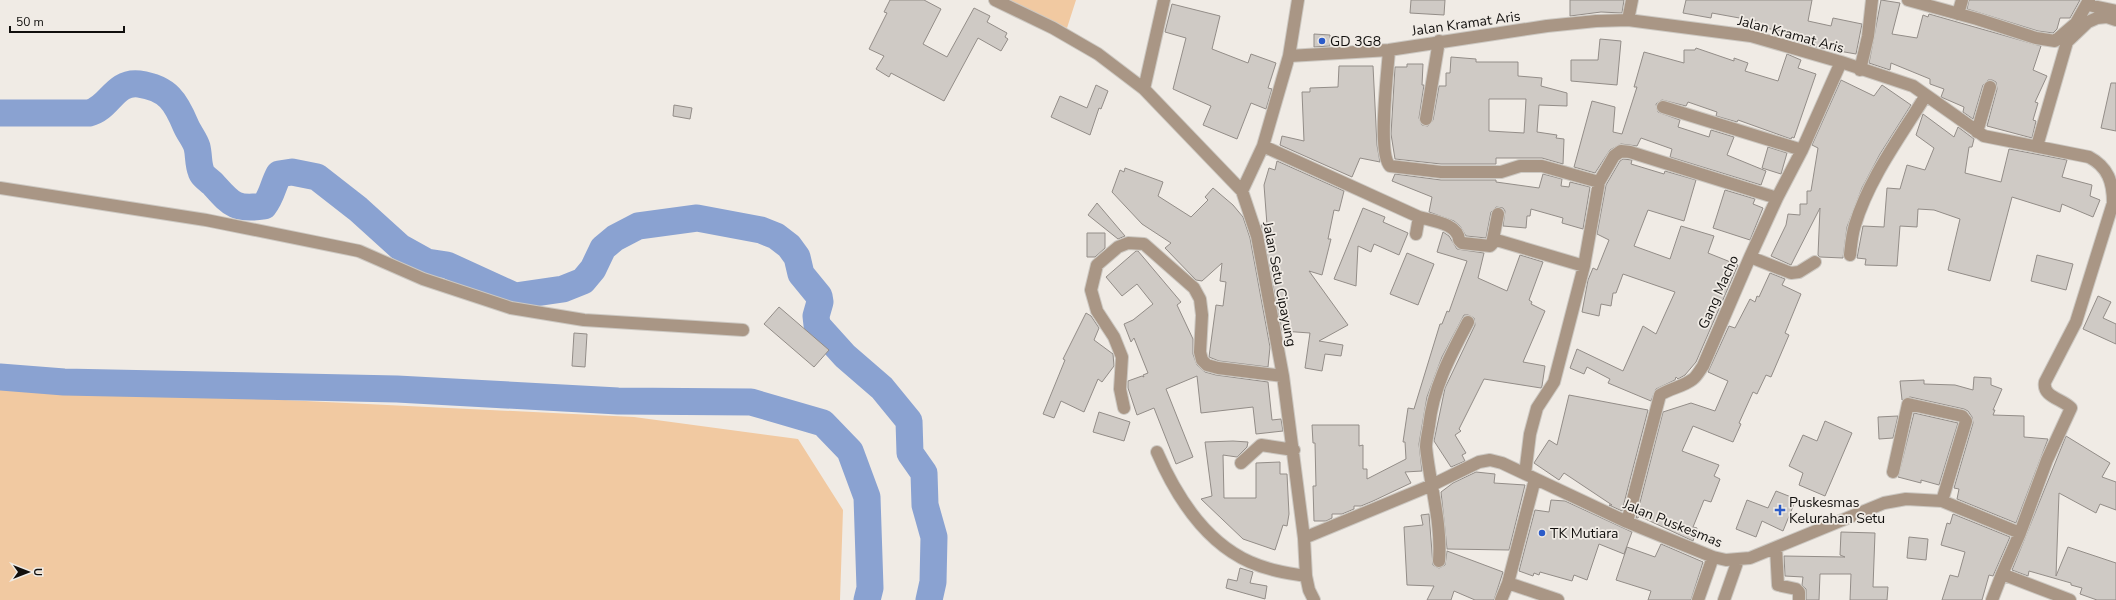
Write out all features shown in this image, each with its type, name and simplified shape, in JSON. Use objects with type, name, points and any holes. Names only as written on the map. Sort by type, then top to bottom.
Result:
[{"type":"street","name":"Jalan Setu Cipayung","points":[[995,0],[1053,28],[1098,54],[1144,89],[1242,191],[1257,236],[1283,376],[1294,450],[1304,538],[1306,576],[1309,590],[1314,600]]},
{"type":"street","points":[[1144,89],[1164,0]]},
{"type":"street","points":[[1242,191],[1263,146],[1289,56],[1298,0]]},
{"type":"street","points":[[1628,20],[1632,0]]},
{"type":"street","points":[[1860,70],[1868,36],[1872,0]]},
{"type":"street","points":[[1908,0],[2036,38],[2055,41],[2076,23],[2089,2],[2116,12]]},
{"type":"street","points":[[1958,14],[1962,0]]},
{"type":"street","points":[[2037,146],[2067,42],[2078,30],[2098,18],[2107,17],[2116,20]]},
{"type":"street","name":"Jalan Kramat Aris","points":[[1289,56],[1390,50],[1439,41],[1596,21],[1628,20],[1751,36],[1841,62],[1860,70],[1912,86],[1926,94],[1977,132],[1994,139],[2089,157],[2098,162],[2109,174],[2115,203]]},
{"type":"street","points":[[1426,119],[1439,41]]},
{"type":"street","points":[[1390,50],[1384,129],[1385,155],[1390,166],[1441,172],[1501,172],[1520,166],[1542,166],[1599,182]]},
{"type":"street","name":"Gang Macho","points":[[1627,522],[1660,395],[1669,388],[1684,384],[1693,379],[1703,366],[1750,257],[1777,198],[1802,150],[1841,62]]},
{"type":"street","points":[[1977,132],[1990,87]]},
{"type":"street","points":[[1850,255],[1855,226],[1863,203],[1875,178],[1926,94]]},
{"type":"street","points":[[1663,107],[1802,150]]},
{"type":"street","points":[[1263,146],[1419,216],[1456,230],[1459,234],[1459,240],[1462,243],[1490,246],[1493,239],[1498,214]]},
{"type":"street","points":[[1502,600],[1508,583],[1530,477],[1530,434],[1537,408],[1554,382],[1584,266],[1599,182],[1614,156],[1620,151],[1777,198]]},
{"type":"street","points":[[0,188],[206,220],[359,251],[423,279],[511,308],[584,320],[743,330]]},
{"type":"street","points":[[1992,600],[2020,533],[2047,460],[2071,408],[2047,393],[2044,386],[2076,322],[2115,203]]},
{"type":"street","points":[[1416,234],[1419,216]]},
{"type":"street","points":[[1493,239],[1584,266]]},
{"type":"street","points":[[1124,408],[1120,389],[1122,357],[1114,337],[1097,311],[1091,290],[1097,265],[1118,247],[1128,242],[1144,244],[1194,288],[1200,300],[1202,315],[1200,352],[1202,360],[1207,365],[1218,368],[1283,376]]},
{"type":"street","points":[[1750,257],[1791,273],[1799,272],[1815,262]]},
{"type":"street","points":[[1439,561],[1440,531],[1426,446],[1430,410],[1445,366],[1468,322]]},
{"type":"street","points":[[1893,472],[1908,404],[1962,416],[1966,421],[1942,501]]},
{"type":"street","points":[[1241,463],[1261,445],[1294,450]]},
{"type":"street","points":[[1157,452],[1183,501],[1195,519],[1232,552],[1249,562],[1280,572],[1306,576]]},
{"type":"street","name":"Jalan Puskesmas","points":[[1304,538],[1432,485],[1485,461],[1496,461],[1627,522],[1713,557],[1738,560],[1750,558],[1884,503],[1912,499],[1942,501],[2020,533]]},
{"type":"street","points":[[1776,548],[1778,585],[1796,589],[1799,592],[1799,600]]},
{"type":"street","points":[[1698,600],[1713,557]]},
{"type":"street","points":[[1724,600],[1738,560]]},
{"type":"street","points":[[2002,574],[2070,600]]},
{"type":"street","points":[[1508,583],[1558,600]]},
{"type":"shaded area","points":[[1008,0],[1076,0],[1067,28]]},
{"type":"shaded area","points":[[0,386],[634,417],[798,439],[843,510],[840,600],[0,600]]},
{"type":"building","points":[[890,0],[924,0],[941,9],[923,44],[947,57],[974,8],[990,16],[987,22],[1007,33],[1005,37],[1008,39],[1001,51],[978,38],[944,101],[891,73],[889,77],[876,69],[884,56],[869,49],[887,13],[884,12]]},
{"type":"building","points":[[1411,0],[1445,0],[1444,15],[1410,13]]},
{"type":"building","points":[[1570,0],[1624,0],[1622,13],[1601,12],[1570,16]]},
{"type":"building","points":[[1686,0],[1812,0],[1808,21],[1831,26],[1833,18],[1862,24],[1856,54],[1816,47],[1785,38],[1786,32],[1755,26],[1756,21],[1712,13],[1711,18],[1683,13]]},
{"type":"building","points":[[1881,0],[1900,3],[1892,34],[1917,38],[1923,15],[1928,17],[1929,14],[2041,46],[2033,70],[2047,76],[2035,102],[2038,103],[2033,120],[2036,121],[2032,138],[1987,126],[1997,89],[1996,82],[1992,80],[1988,80],[1983,85],[1973,119],[1963,112],[1964,107],[1941,97],[1944,89],[1930,84],[1930,79],[1891,63],[1890,70],[1869,63]]},
{"type":"building","points":[[1969,0],[2080,0],[2070,18],[2060,18],[2057,29],[2053,33],[2038,31],[1967,9]]},
{"type":"building","points":[[1172,4],[1220,16],[1212,49],[1248,63],[1251,54],[1276,63],[1268,88],[1272,89],[1266,109],[1251,103],[1237,139],[1203,125],[1211,106],[1173,89],[1186,38],[1165,32]]},
{"type":"building","name":"GD 3G8","points":[[1314,34],[1330,35],[1330,46],[1314,47]]},
{"type":"building","points":[[1600,39],[1621,41],[1617,85],[1571,81],[1571,60],[1598,60]]},
{"type":"building","points":[[1696,48],[1734,61],[1734,58],[1748,63],[1745,71],[1778,81],[1787,54],[1801,60],[1798,68],[1816,74],[1794,138],[1792,137],[1791,139],[1738,120],[1737,122],[1716,116],[1717,112],[1688,102],[1686,106],[1662,100],[1656,104],[1658,112],[1680,120],[1678,127],[1709,137],[1711,130],[1734,137],[1727,155],[1766,171],[1761,185],[1670,157],[1672,149],[1641,138],[1637,146],[1621,144],[1610,150],[1595,173],[1574,167],[1592,101],[1615,107],[1613,132],[1622,134],[1637,87],[1634,87],[1644,52],[1684,63],[1684,50],[1695,50]]},
{"type":"building","points":[[1451,57],[1476,59],[1476,62],[1518,62],[1518,76],[1542,78],[1541,86],[1567,93],[1567,106],[1539,105],[1537,132],[1557,135],[1556,138],[1564,139],[1563,164],[1542,158],[1496,158],[1496,164],[1441,164],[1395,159],[1391,134],[1395,67],[1407,67],[1407,64],[1423,64],[1422,85],[1424,85],[1419,118],[1422,125],[1428,126],[1433,120],[1439,86],[1446,86],[1446,73],[1450,73]],"holes":[[[1489,99],[1526,99],[1524,133],[1489,131]]]},
{"type":"building","points":[[1339,66],[1373,66],[1377,145],[1380,162],[1360,158],[1352,177],[1280,145],[1282,136],[1304,141],[1302,92],[1310,92],[1310,88],[1338,87]]},
{"type":"building","points":[[1841,80],[1874,96],[1882,85],[1911,105],[1880,154],[1862,188],[1847,227],[1843,258],[1820,257],[1818,255],[1820,208],[1791,265],[1771,256],[1786,225],[1788,214],[1800,215],[1800,204],[1807,204],[1807,191],[1811,191],[1818,148],[1812,145]]},
{"type":"building","points":[[2111,83],[2116,83],[2116,131],[2101,128]]},
{"type":"building","points":[[1096,85],[1108,91],[1101,109],[1099,108],[1090,135],[1051,117],[1060,96],[1087,108]]},
{"type":"building","points":[[674,105],[692,108],[690,119],[673,116]]},
{"type":"building","points":[[1923,114],[1954,137],[1958,127],[1974,139],[1972,147],[1969,147],[1965,173],[2001,182],[2009,149],[2067,160],[2062,177],[2092,185],[2090,196],[2100,200],[2093,217],[2062,204],[2060,212],[2012,197],[1990,281],[1948,270],[1960,219],[1934,210],[1918,209],[1917,227],[1900,226],[1897,266],[1865,265],[1866,259],[1857,258],[1863,226],[1884,227],[1887,188],[1900,189],[1907,165],[1925,170],[1934,148],[1916,135]]},
{"type":"building","points":[[1768,147],[1787,153],[1781,174],[1762,168]]},
{"type":"building","points":[[1623,159],[1632,160],[1631,164],[1664,174],[1665,171],[1696,180],[1684,221],[1648,210],[1634,246],[1670,259],[1681,226],[1714,236],[1708,253],[1738,265],[1696,362],[1685,375],[1678,379],[1676,377],[1675,380],[1656,389],[1651,401],[1608,383],[1610,379],[1587,367],[1584,374],[1570,368],[1577,349],[1623,371],[1643,326],[1656,334],[1675,292],[1623,274],[1616,293],[1613,293],[1611,306],[1601,304],[1599,316],[1582,312],[1588,280],[1593,268],[1597,270],[1609,240],[1597,234],[1606,185],[1620,161]]},
{"type":"building","points":[[1277,161],[1344,191],[1339,211],[1334,210],[1328,239],[1331,239],[1322,275],[1309,271],[1348,325],[1319,341],[1343,345],[1341,356],[1325,354],[1322,371],[1305,368],[1310,333],[1282,331],[1261,225],[1267,225],[1264,185],[1269,168],[1275,170]]},
{"type":"building","points":[[1125,168],[1163,182],[1158,196],[1191,217],[1208,200],[1205,197],[1213,188],[1233,205],[1243,217],[1250,238],[1270,347],[1268,367],[1219,361],[1209,357],[1216,305],[1223,306],[1226,282],[1220,281],[1222,263],[1202,281],[1196,280],[1165,248],[1171,243],[1142,224],[1112,192],[1120,170],[1124,172]]},
{"type":"building","points":[[1395,174],[1441,180],[1496,180],[1496,182],[1539,188],[1543,174],[1562,179],[1561,186],[1569,187],[1570,182],[1590,187],[1583,229],[1562,223],[1563,218],[1531,209],[1530,216],[1527,216],[1526,228],[1503,226],[1505,211],[1503,208],[1496,207],[1491,212],[1486,238],[1466,236],[1460,226],[1454,221],[1429,212],[1432,197],[1392,181]]},
{"type":"building","points":[[1725,190],[1755,199],[1753,204],[1763,208],[1750,240],[1713,228]]},
{"type":"building","points":[[1097,203],[1125,236],[1118,239],[1088,215]]},
{"type":"building","points":[[1363,208],[1385,217],[1383,222],[1408,233],[1399,255],[1374,244],[1371,252],[1358,246],[1356,286],[1334,279]]},
{"type":"building","points":[[1443,232],[1449,236],[1457,249],[1484,253],[1478,278],[1507,291],[1520,255],[1543,262],[1529,300],[1532,302],[1531,304],[1545,311],[1523,362],[1545,366],[1542,386],[1541,388],[1484,379],[1459,429],[1461,431],[1455,435],[1466,453],[1462,455],[1465,461],[1451,467],[1434,441],[1445,388],[1475,325],[1474,318],[1464,315],[1442,357],[1427,397],[1419,444],[1422,471],[1405,472],[1411,483],[1373,501],[1361,506],[1354,506],[1354,509],[1342,514],[1332,514],[1332,518],[1326,521],[1314,521],[1313,486],[1316,486],[1315,443],[1313,443],[1312,425],[1359,425],[1359,446],[1363,445],[1363,469],[1367,469],[1367,479],[1406,459],[1405,442],[1403,442],[1408,408],[1414,409],[1440,324],[1442,324],[1447,311],[1449,312],[1467,261],[1437,252]]},
{"type":"building","points":[[1087,233],[1105,233],[1105,248],[1095,257],[1087,257]]},
{"type":"building","points":[[1136,251],[1138,251],[1181,302],[1177,305],[1193,339],[1193,354],[1197,365],[1205,372],[1216,375],[1268,382],[1272,420],[1281,419],[1283,431],[1256,434],[1253,407],[1201,413],[1197,376],[1166,389],[1193,457],[1176,464],[1154,408],[1137,415],[1128,388],[1128,381],[1142,376],[1144,377],[1143,375],[1148,373],[1134,338],[1131,342],[1124,324],[1133,320],[1153,304],[1137,284],[1122,296],[1106,277]]},
{"type":"building","points":[[1407,253],[1434,264],[1418,305],[1390,294]]},
{"type":"building","points":[[2037,255],[2073,264],[2066,290],[2031,281]]},
{"type":"building","points":[[1770,273],[1785,279],[1782,285],[1801,294],[1785,333],[1789,335],[1771,377],[1766,375],[1757,394],[1753,392],[1739,423],[1741,424],[1733,442],[1693,426],[1682,451],[1719,465],[1714,476],[1720,479],[1711,502],[1704,500],[1693,527],[1697,528],[1693,541],[1639,516],[1636,518],[1663,412],[1691,403],[1715,411],[1728,381],[1708,372],[1729,326],[1735,328],[1750,299],[1755,302],[1757,296],[1759,297]]},
{"type":"building","points":[[2098,296],[2111,302],[2103,318],[2116,324],[2116,344],[2083,329]]},
{"type":"building","points":[[779,307],[829,350],[814,367],[764,324]]},
{"type":"building","points":[[1086,313],[1091,316],[1099,328],[1094,340],[1113,354],[1114,366],[1102,382],[1098,379],[1084,412],[1061,401],[1054,418],[1043,414],[1065,360],[1063,359]]},
{"type":"building","points":[[574,333],[587,334],[585,367],[572,366]]},
{"type":"building","points":[[1974,377],[1991,378],[1991,385],[2002,389],[1993,410],[1995,410],[1993,415],[2024,416],[2024,437],[2048,439],[2016,523],[1957,499],[1959,489],[1954,488],[1973,423],[1972,417],[1968,411],[1910,397],[1902,400],[1900,381],[1924,380],[1924,384],[1955,385],[1973,390]]},
{"type":"building","points":[[1569,395],[1648,410],[1622,511],[1609,505],[1612,505],[1564,473],[1559,480],[1534,463],[1549,440],[1557,445]]},
{"type":"building","points":[[1099,412],[1130,422],[1124,441],[1093,432]]},
{"type":"building","points":[[1914,413],[1958,423],[1939,485],[1921,480],[1921,483],[1898,477]]},
{"type":"building","points":[[1898,416],[1893,438],[1879,439],[1878,417]]},
{"type":"building","points":[[1825,421],[1852,433],[1825,496],[1799,485],[1803,473],[1789,466],[1803,435],[1817,441]]},
{"type":"building","points":[[2066,436],[2110,463],[2102,477],[2116,482],[2116,510],[2100,504],[2096,513],[2059,493],[2056,576],[2068,547],[2116,563],[2116,600],[2097,600],[2080,594],[2082,588],[2071,585],[2071,583],[2029,571],[2028,576],[2012,570]]},
{"type":"building","points":[[1205,442],[1248,442],[1247,447],[1237,457],[1223,455],[1224,498],[1256,498],[1256,463],[1280,462],[1280,474],[1287,474],[1289,514],[1287,526],[1283,525],[1275,550],[1243,539],[1201,499],[1212,496]]},
{"type":"building","points":[[1476,472],[1495,474],[1494,483],[1525,485],[1509,550],[1447,549],[1441,492],[1453,483]]},
{"type":"building","points":[[1776,491],[1796,499],[1783,531],[1762,521],[1756,537],[1736,529],[1747,500],[1768,508]]},
{"type":"building","points":[[1551,500],[1565,501],[1632,532],[1624,554],[1599,544],[1587,580],[1574,575],[1572,581],[1540,572],[1539,575],[1534,573],[1533,576],[1519,571],[1535,510],[1549,512]]},
{"type":"building","points":[[1429,514],[1433,565],[1439,568],[1445,565],[1447,551],[1503,572],[1494,600],[1475,600],[1454,591],[1451,600],[1427,600],[1434,586],[1407,585],[1404,527],[1423,525],[1421,515]]},
{"type":"building","points":[[1953,514],[2010,537],[1993,576],[1989,575],[1982,600],[1942,600],[1950,575],[1958,577],[1965,552],[1941,545],[1947,523],[1950,524]]},
{"type":"building","points":[[1841,532],[1875,533],[1873,587],[1888,587],[1887,600],[1850,600],[1851,574],[1820,574],[1819,600],[1806,600],[1806,589],[1802,585],[1803,577],[1785,576],[1784,556],[1845,557],[1840,555]]},
{"type":"building","points":[[1909,537],[1928,539],[1926,560],[1907,558]]},
{"type":"building","points":[[1661,544],[1703,562],[1691,600],[1648,600],[1651,591],[1616,580],[1627,547],[1655,557]]},
{"type":"building","points":[[1240,568],[1253,572],[1250,583],[1267,586],[1265,599],[1226,588],[1228,579],[1237,581]]},
{"type":"waterway","points":[[0,113],[89,113],[102,106],[124,87],[131,84],[149,86],[164,93],[174,103],[196,144],[199,165],[203,175],[225,197],[235,204],[246,207],[264,206],[279,174],[292,172],[317,177],[358,209],[400,247],[427,262],[447,265],[515,296],[563,289],[583,281],[593,269],[603,248],[615,238],[638,226],[697,218],[761,230],[776,236],[789,246],[797,257],[801,274],[819,296],[820,302],[816,316],[817,325],[845,356],[882,388],[909,421],[910,453],[924,473],[925,505],[934,537],[933,582],[929,600]]},
{"type":"waterway","points":[[0,377],[64,382],[397,389],[618,401],[751,402],[823,423],[850,451],[867,497],[870,588],[867,600]]},
{"type":"place","name":"GD 3G8","points":[[1322,41]]},
{"type":"place","name":"Puskesmas Kelurahan Setu","points":[[1780,510]]},
{"type":"place","name":"TK Mutiara","points":[[1542,533]]}]
